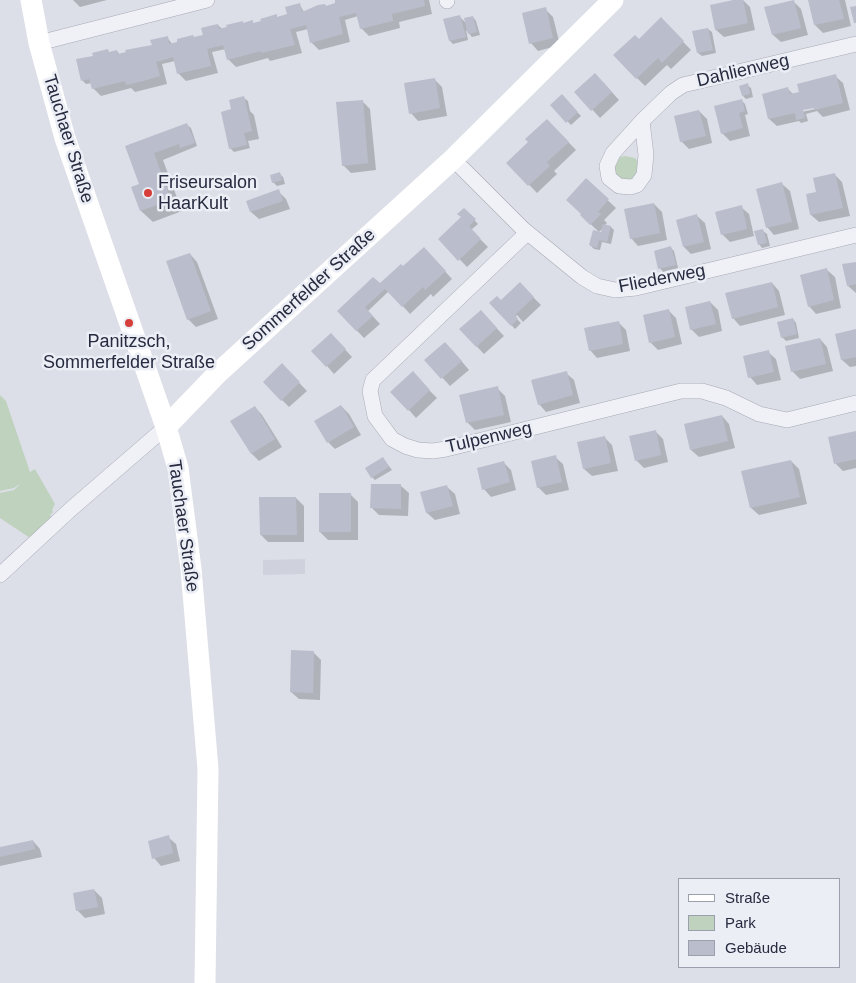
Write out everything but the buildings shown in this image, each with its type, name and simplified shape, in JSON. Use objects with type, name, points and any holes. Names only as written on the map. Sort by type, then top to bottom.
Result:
[{"type":"street","name":"Tauchaer Straße","points":[[31,0],[39,42],[65,138],[166,427],[178,468],[185,516],[208,769],[205,983]]},
{"type":"street","points":[[39,42],[207,0]]},
{"type":"street","name":"Sommerfelder Straße","points":[[0,575],[71,509],[166,427],[218,373],[453,159],[613,0]]},
{"type":"street","name":"Dahlienweg","points":[[642,122],[671,93],[683,85],[856,44]]},
{"type":"street","name":"Fliederweg","points":[[453,159],[527,233],[582,277],[597,286],[615,290],[636,288],[856,236]]},
{"type":"street","name":"Tulpenweg","points":[[527,233],[373,380],[370,391],[375,416],[392,439],[418,450],[433,451],[446,449],[681,391],[702,391],[726,398],[759,414],[787,420],[856,403]]},
{"type":"shaded area","points":[[305,559],[305,574],[263,575],[263,560]]},
{"type":"green space","points":[[620,157],[635,158],[640,172],[629,183],[615,176],[613,166]]},
{"type":"green space","points":[[0,395],[6,401],[30,472],[35,469],[55,504],[50,515],[52,517],[30,538],[0,518],[0,493],[14,490],[21,483],[14,488],[0,491]]},
{"type":"place","name":"Friseursalon HaarKult","points":[[148,193]]},
{"type":"place","name":"Panitzsch, Sommerfelder Straße","points":[[129,323]]}]
